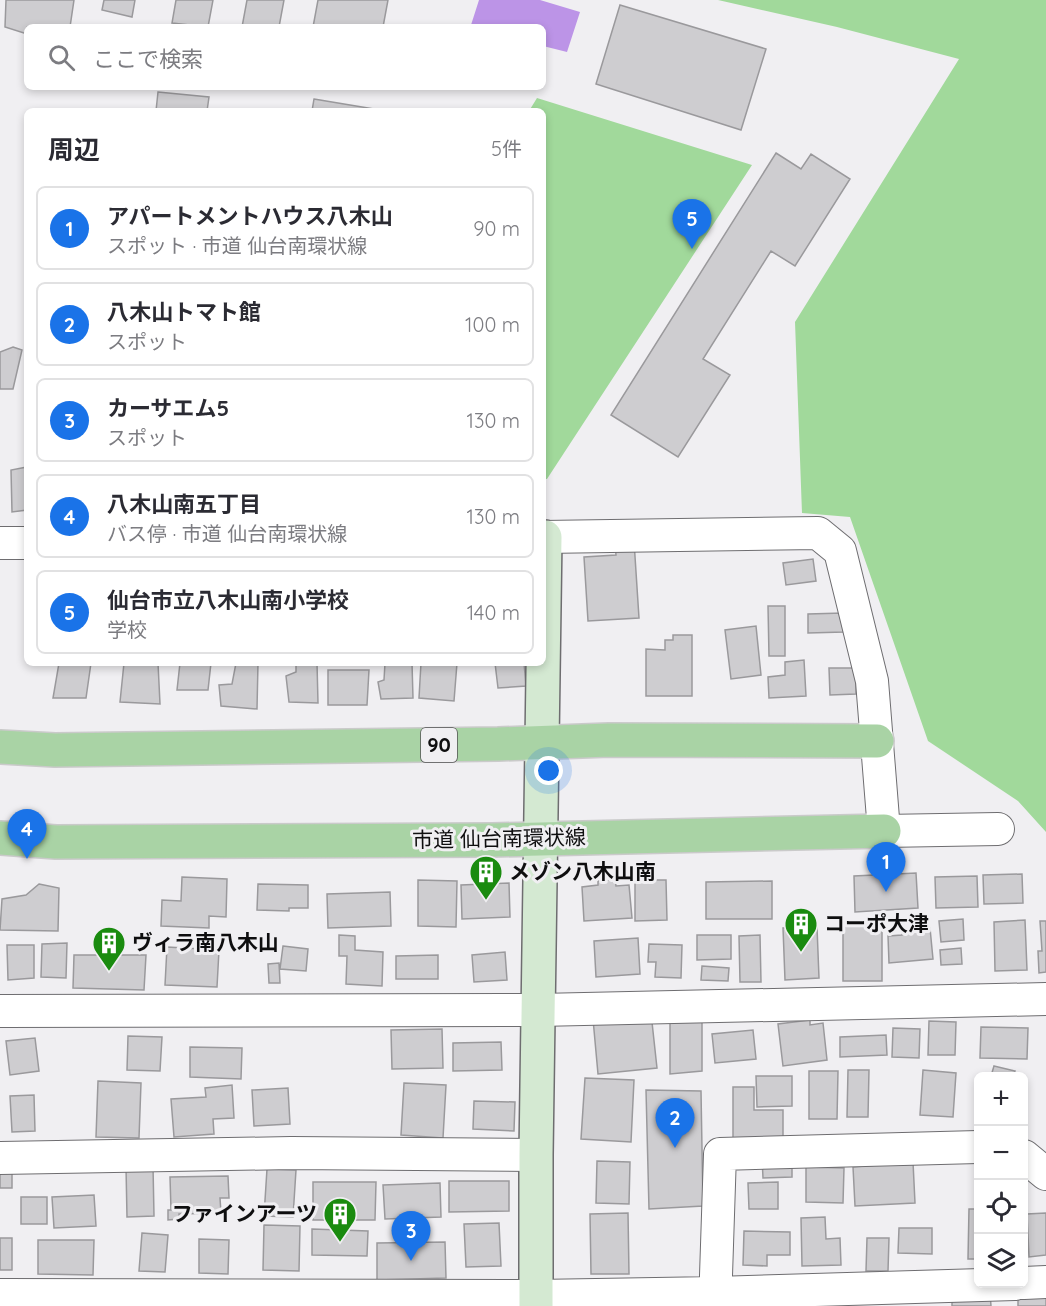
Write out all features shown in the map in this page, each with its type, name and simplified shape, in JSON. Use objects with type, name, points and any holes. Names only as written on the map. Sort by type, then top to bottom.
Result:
[{"type":"main road","name":"90","points":[[0,747],[55,750],[609,740],[877,741]]},
{"type":"main road","name":"市道 仙台南環状線","points":[[0,838],[56,842],[542,839],[884,831]]},
{"type":"street","points":[[546,537],[818,533],[840,551],[872,681],[884,831]]},
{"type":"street","points":[[0,543],[24,543]]},
{"type":"street","points":[[536,1301],[543,666]]},
{"type":"street","name":"市道 仙台南環状線","points":[[884,831],[998,829]]},
{"type":"street","points":[[0,1011],[539,1010],[1046,999]]},
{"type":"street","points":[[715,1300],[720,1154],[974,1147]]},
{"type":"street","points":[[0,1158],[291,1153],[536,1155]]},
{"type":"street","points":[[1028,1160],[1046,1174]]},
{"type":"street","points":[[1028,1283],[1046,1282]]},
{"type":"street","points":[[0,1295],[536,1301],[715,1300],[974,1286]]},
{"type":"green space","points":[[718,0],[1046,0],[1046,832],[1018,801],[928,741],[850,517],[802,513],[795,322],[959,59],[837,27]]},
{"type":"green space","points":[[537,98],[752,165],[547,479],[546,108],[531,108]]},
{"type":"shaded area","points":[[479,0],[540,0],[580,12],[567,52],[546,47],[546,24],[471,24]]},
{"type":"building","points":[[6,0],[74,0],[70,24],[24,24],[24,33],[5,27]]},
{"type":"building","points":[[104,0],[135,0],[132,17],[102,10]]},
{"type":"building","points":[[176,0],[213,0],[209,24],[172,23]]},
{"type":"building","points":[[247,0],[284,0],[280,24],[243,24]]},
{"type":"building","points":[[318,0],[388,0],[384,24],[314,24]]},
{"type":"building","points":[[620,5],[766,49],[741,130],[596,84]]},
{"type":"building","points":[[158,92],[209,97],[207,108],[156,108]]},
{"type":"building","points":[[314,99],[368,108],[312,108]]},
{"type":"building","points":[[776,153],[801,169],[811,154],[850,179],[795,266],[771,251],[703,359],[730,375],[678,457],[611,415]]},
{"type":"building","points":[[13,347],[22,350],[13,389],[0,389],[0,352]]},
{"type":"building","points":[[24,468],[24,510],[12,512],[11,470]]},
{"type":"building","points":[[634,541],[639,618],[588,621],[584,557],[616,555],[615,542]]},
{"type":"building","points":[[813,559],[816,581],[786,585],[783,563]]},
{"type":"building","points":[[768,606],[785,606],[785,656],[769,656]]},
{"type":"building","points":[[843,613],[844,632],[808,633],[808,614]]},
{"type":"building","points":[[756,626],[761,675],[731,679],[725,630]]},
{"type":"building","points":[[673,635],[692,635],[692,696],[646,696],[646,649],[665,650],[665,640],[673,640]]},
{"type":"building","points":[[804,660],[806,696],[769,698],[768,677],[785,675],[785,662]]},
{"type":"building","points":[[58,666],[91,666],[86,698],[53,698]]},
{"type":"building","points":[[124,666],[158,666],[160,704],[120,702]]},
{"type":"building","points":[[180,666],[211,666],[208,690],[177,690]]},
{"type":"building","points":[[235,666],[258,666],[257,709],[221,706],[219,685],[232,684]]},
{"type":"building","points":[[296,666],[317,666],[318,703],[289,702],[286,676],[296,672]]},
{"type":"building","points":[[385,666],[412,666],[413,698],[381,699],[378,682],[384,680]]},
{"type":"building","points":[[421,666],[457,666],[454,701],[419,698]]},
{"type":"building","points":[[495,666],[524,666],[526,686],[498,688]]},
{"type":"building","points":[[829,668],[856,668],[856,694],[830,695]]},
{"type":"building","points":[[328,670],[369,670],[367,705],[328,705]]},
{"type":"building","points":[[916,873],[918,908],[855,912],[854,876]]},
{"type":"building","points":[[1022,874],[1023,903],[984,904],[983,875]]},
{"type":"building","points":[[977,876],[978,907],[936,908],[935,877]]},
{"type":"building","points":[[182,877],[227,879],[226,917],[209,916],[209,928],[161,926],[162,900],[181,901]]},
{"type":"building","points":[[615,879],[616,886],[629,885],[632,918],[584,921],[582,887],[598,885],[598,881]]},
{"type":"building","points":[[418,880],[457,881],[456,927],[418,926]]},
{"type":"building","points":[[635,880],[666,880],[667,920],[635,921]]},
{"type":"building","points":[[772,881],[772,919],[706,919],[706,882]]},
{"type":"building","name":"メゾン八木山南","points":[[509,883],[510,917],[462,919],[461,885]]},
{"type":"building","points":[[39,884],[59,888],[58,931],[0,930],[2,899],[26,895]]},
{"type":"building","points":[[258,884],[308,885],[308,908],[289,908],[289,911],[257,910]]},
{"type":"building","points":[[390,892],[391,926],[328,928],[327,894]]},
{"type":"building","points":[[963,919],[964,940],[941,942],[939,921]]},
{"type":"building","points":[[1025,920],[1027,970],[995,971],[994,922]]},
{"type":"building","points":[[1040,921],[1046,921],[1046,972],[1039,973],[1038,951],[1042,951]]},
{"type":"building","points":[[843,925],[882,925],[882,981],[843,981]]},
{"type":"building","name":"コーポ大津","points":[[817,927],[819,978],[785,980],[783,928]]},
{"type":"building","points":[[930,928],[933,959],[889,963],[888,936],[902,935],[902,930]]},
{"type":"building","points":[[339,935],[355,936],[355,950],[383,952],[382,986],[346,984],[347,956],[339,956]]},
{"type":"building","points":[[697,935],[731,935],[731,959],[697,960]]},
{"type":"building","points":[[760,935],[761,982],[740,982],[739,936]]},
{"type":"building","points":[[638,938],[640,974],[596,977],[594,941]]},
{"type":"building","points":[[67,943],[66,978],[41,977],[42,944]]},
{"type":"building","points":[[649,944],[682,945],[681,978],[655,977],[656,962],[648,962]]},
{"type":"building","points":[[7,945],[34,945],[34,978],[8,980]]},
{"type":"building","points":[[283,946],[308,949],[306,971],[280,969]]},
{"type":"building","points":[[167,947],[219,950],[217,987],[165,985]]},
{"type":"building","points":[[961,948],[962,964],[941,965],[940,950]]},
{"type":"building","points":[[505,952],[507,980],[474,982],[472,955]]},
{"type":"building","name":"ヴィラ南八木山","points":[[74,955],[146,955],[144,990],[73,988]]},
{"type":"building","points":[[438,955],[438,979],[396,979],[396,956]]},
{"type":"building","points":[[279,963],[280,983],[269,983],[268,964]]},
{"type":"building","points":[[702,966],[729,968],[728,981],[701,980]]},
{"type":"building","points":[[651,1013],[657,1068],[598,1074],[593,1019]]},
{"type":"building","points":[[702,1019],[702,1071],[670,1074],[670,1022]]},
{"type":"building","points":[[810,1020],[810,1025],[823,1023],[827,1060],[783,1066],[778,1024]]},
{"type":"building","points":[[929,1021],[956,1022],[955,1055],[928,1055]]},
{"type":"building","points":[[981,1027],[1028,1028],[1027,1059],[980,1058]]},
{"type":"building","points":[[893,1028],[920,1029],[919,1058],[892,1057]]},
{"type":"building","points":[[442,1029],[443,1068],[392,1069],[391,1030]]},
{"type":"building","points":[[753,1030],[756,1059],[715,1063],[712,1034]]},
{"type":"building","points":[[886,1035],[887,1055],[840,1057],[840,1037]]},
{"type":"building","points":[[128,1036],[162,1037],[160,1071],[127,1070]]},
{"type":"building","points":[[35,1038],[39,1071],[10,1075],[6,1041]]},
{"type":"building","points":[[501,1042],[502,1070],[453,1071],[453,1043]]},
{"type":"building","points":[[190,1047],[242,1048],[241,1079],[190,1077]]},
{"type":"building","points":[[994,1066],[1015,1071],[1015,1072],[992,1072]]},
{"type":"building","points":[[848,1070],[869,1070],[868,1117],[847,1117]]},
{"type":"building","points":[[923,1070],[956,1073],[953,1117],[920,1115]]},
{"type":"building","points":[[809,1071],[838,1071],[837,1119],[809,1119]]},
{"type":"building","points":[[756,1076],[792,1076],[792,1106],[757,1107]]},
{"type":"building","points":[[585,1078],[634,1080],[631,1142],[581,1139]]},
{"type":"building","points":[[98,1081],[141,1083],[139,1138],[96,1137]]},
{"type":"building","points":[[404,1083],[446,1085],[443,1138],[401,1135]]},
{"type":"building","points":[[232,1085],[234,1118],[213,1119],[214,1134],[174,1137],[171,1099],[206,1097],[205,1088]]},
{"type":"building","points":[[733,1087],[754,1087],[754,1110],[783,1110],[783,1143],[733,1144]]},
{"type":"building","points":[[288,1088],[290,1124],[254,1126],[252,1090]]},
{"type":"building","points":[[646,1090],[701,1091],[703,1206],[649,1209]]},
{"type":"building","points":[[34,1095],[35,1131],[12,1132],[10,1096]]},
{"type":"building","points":[[474,1101],[515,1102],[514,1131],[473,1129]]},
{"type":"building","points":[[792,1156],[792,1177],[763,1178],[762,1157]]},
{"type":"building","points":[[597,1161],[630,1162],[629,1204],[596,1203]]},
{"type":"building","points":[[913,1162],[915,1203],[855,1206],[853,1167]]},
{"type":"building","points":[[153,1166],[154,1216],[127,1217],[126,1167]]},
{"type":"building","points":[[806,1167],[844,1168],[843,1203],[806,1202]]},
{"type":"building","points":[[0,1168],[12,1168],[12,1188],[0,1188]]},
{"type":"building","points":[[267,1169],[296,1170],[293,1217],[264,1216]]},
{"type":"building","points":[[228,1176],[229,1198],[220,1198],[221,1213],[179,1214],[179,1219],[168,1220],[168,1210],[171,1210],[170,1177]]},
{"type":"building","points":[[449,1181],[509,1181],[509,1211],[449,1212]]},
{"type":"building","points":[[313,1182],[376,1182],[375,1220],[313,1220]]},
{"type":"building","points":[[778,1182],[778,1209],[749,1209],[748,1183]]},
{"type":"building","points":[[440,1183],[441,1217],[385,1219],[383,1185]]},
{"type":"building","points":[[94,1195],[96,1226],[54,1228],[52,1197]]},
{"type":"building","points":[[21,1197],[47,1197],[47,1224],[21,1224]]},
{"type":"building","points":[[969,1209],[974,1209],[974,1259],[968,1259]]},
{"type":"building","points":[[628,1213],[629,1274],[591,1274],[590,1214]]},
{"type":"building","points":[[1046,1213],[1046,1255],[1029,1257],[1028,1214]]},
{"type":"building","points":[[825,1217],[826,1239],[840,1238],[841,1265],[802,1266],[801,1218]]},
{"type":"building","points":[[499,1223],[501,1266],[466,1267],[464,1224]]},
{"type":"building","points":[[264,1225],[300,1226],[299,1271],[263,1270]]},
{"type":"building","points":[[899,1228],[932,1228],[932,1254],[898,1253]]},
{"type":"building","name":"ファインアーツ","points":[[312,1229],[368,1231],[367,1256],[312,1255]]},
{"type":"building","points":[[744,1231],[790,1232],[790,1255],[767,1255],[767,1266],[743,1265]]},
{"type":"building","points":[[142,1233],[168,1235],[165,1272],[139,1271]]},
{"type":"building","points":[[0,1238],[12,1238],[12,1270],[0,1270]]},
{"type":"building","points":[[867,1238],[889,1238],[888,1271],[866,1271]]},
{"type":"building","points":[[199,1239],[229,1240],[228,1274],[199,1273]]},
{"type":"building","points":[[38,1240],[94,1240],[93,1275],[38,1274]]},
{"type":"building","points":[[445,1242],[446,1278],[377,1280],[377,1243]]},
{"type":"building","points":[[990,1293],[991,1306],[952,1306],[952,1295]]},
{"type":"building","points":[[1046,1295],[1046,1306],[1018,1306],[1018,1297]]},
{"type":"place","name":"仙台市立八木山南小学校","points":[[692,249]]},
{"type":"place","name":"八木山南五丁目","points":[[27,859]]},
{"type":"place","name":"アパートメントハウス八木山","points":[[886,892]]},
{"type":"place","name":"メゾン八木山南","points":[[486,901]]},
{"type":"place","name":"コーポ大津","points":[[801,953]]},
{"type":"place","name":"ヴィラ南八木山","points":[[109,972]]},
{"type":"place","name":"八木山トマト館","points":[[675,1148]]},
{"type":"place","name":"ファインアーツ","points":[[340,1243]]},
{"type":"place","name":"カーサエム5","points":[[411,1261]]}]
